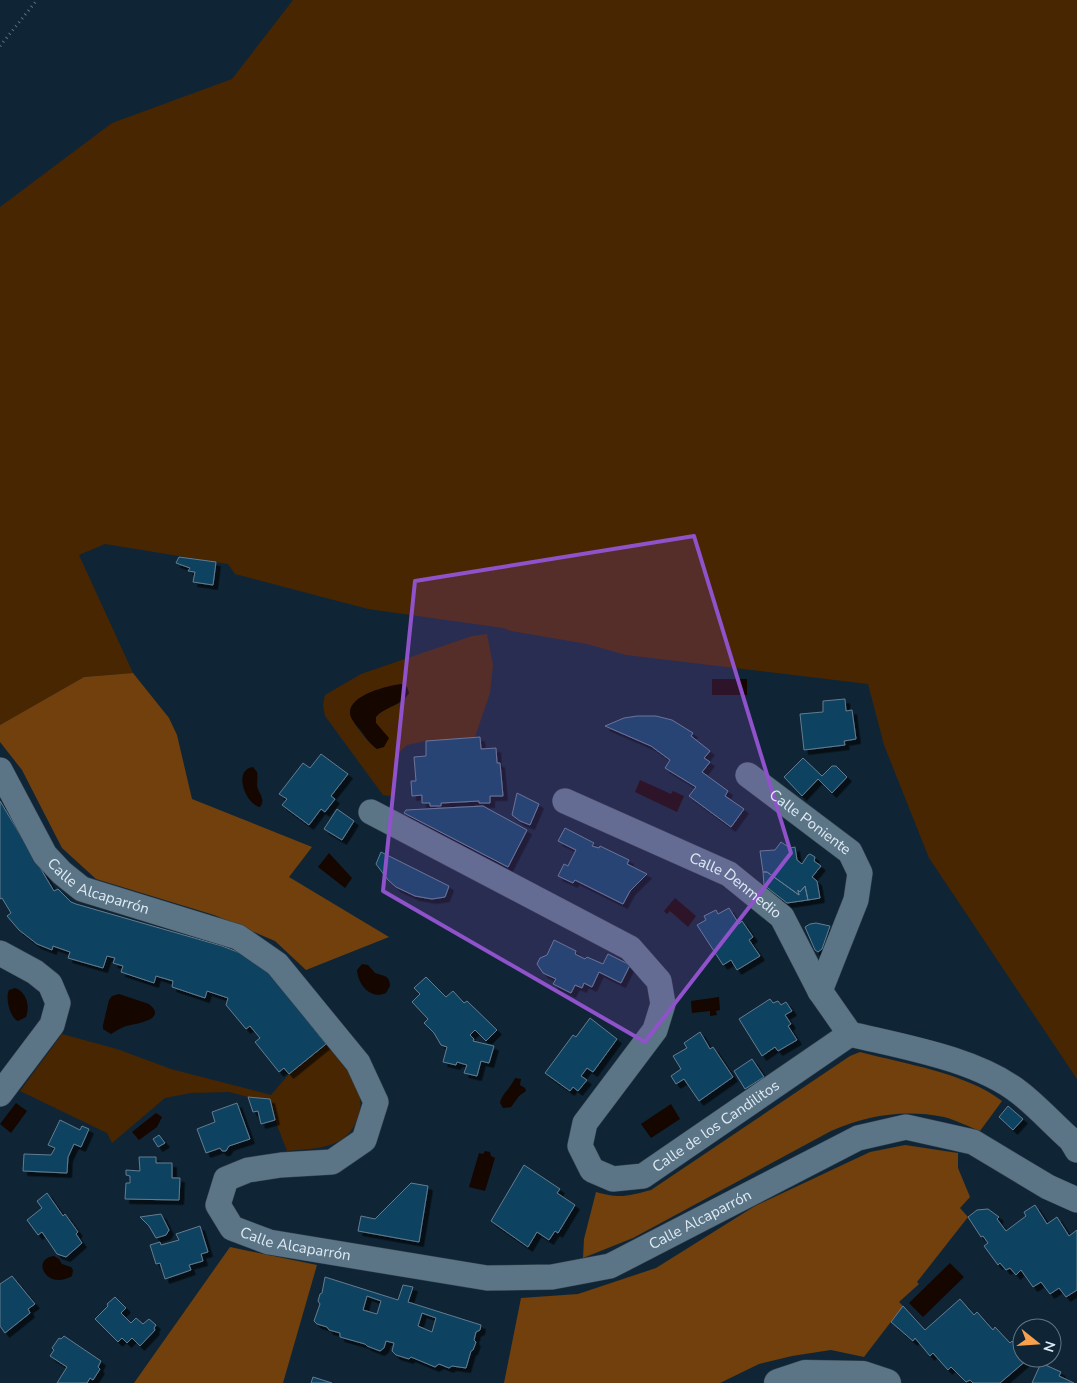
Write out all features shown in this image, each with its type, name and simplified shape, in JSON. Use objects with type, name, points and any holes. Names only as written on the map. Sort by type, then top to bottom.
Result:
[{"type":"street","name":"Calle Alcaparrón","points":[[0,770],[45,855],[62,873],[82,889],[238,937],[277,964],[358,1063],[376,1102],[364,1140],[332,1162],[281,1165],[248,1170],[226,1179],[218,1205],[232,1228],[269,1242],[487,1278],[552,1277],[610,1266],[858,1138],[906,1127],[973,1142],[1048,1187],[1077,1200]]},
{"type":"street","name":"Calle Poniente","points":[[748,775],[850,852],[860,873],[856,900],[820,991]]},
{"type":"street","name":"Calle Denmedio","points":[[565,801],[729,874],[782,917],[820,991],[850,1034]]},
{"type":"street","name":"Calle de los Candilitos","points":[[371,812],[630,948],[659,981],[663,1004],[655,1030],[585,1123],[580,1146],[592,1170],[613,1179],[643,1176],[850,1034]]},
{"type":"street","points":[[0,952],[35,972],[50,984],[58,1003],[52,1025],[0,1094]]},
{"type":"street","points":[[850,1034],[932,1054],[977,1068],[1019,1092],[1071,1140],[1077,1150]]},
{"type":"street","points":[[778,1383],[805,1374],[863,1375],[887,1383]]},
{"type":"path","points":[[0,46],[37,0]]},
{"type":"highlighted area","points":[[694,536],[791,853],[645,1042],[383,891],[415,581]]},
{"type":"shaded area","points":[[293,0],[1077,0],[1077,1079],[929,858],[884,745],[868,684],[626,655],[587,644],[503,628],[368,609],[235,574],[228,564],[105,544],[79,555],[133,673],[84,677],[0,725],[0,207],[112,123],[232,79]]},
{"type":"shaded area","points":[[487,634],[493,665],[490,693],[475,737],[426,741],[407,745],[396,755],[395,793],[390,796],[383,795],[325,716],[323,705],[325,695],[361,674],[472,636]],"holes":[[[402,702],[380,712],[376,717],[376,723],[380,728],[377,749],[358,728],[351,714],[352,707]]]},
{"type":"shaded area","points":[[133,673],[169,718],[177,735],[192,799],[312,847],[289,877],[389,937],[306,970],[275,941],[214,915],[96,879],[62,848],[22,770],[0,742],[0,725],[84,677]]},
{"type":"shaded area","points":[[712,679],[747,679],[747,695],[712,695]]},
{"type":"shaded area","points":[[401,684],[407,687],[409,693],[406,697],[376,717],[376,723],[389,738],[384,747],[377,749],[368,741],[353,721],[350,714],[351,707],[355,702],[370,693]]},
{"type":"shaded area","points":[[253,767],[257,772],[257,786],[262,799],[260,807],[250,800],[243,787],[243,774],[247,769]]},
{"type":"shaded area","points":[[640,780],[671,794],[673,791],[684,796],[677,812],[635,792]]},
{"type":"shaded area","points":[[329,853],[352,878],[345,888],[318,867]]},
{"type":"shaded area","points":[[675,898],[696,916],[688,927],[670,911],[667,914],[664,911]]},
{"type":"shaded area","points":[[362,964],[368,965],[375,973],[389,980],[390,986],[386,993],[380,995],[366,990],[360,981],[357,970]]},
{"type":"shaded area","points":[[15,988],[25,996],[28,1008],[26,1017],[18,1021],[13,1016],[8,1003],[9,990]]},
{"type":"shaded area","points":[[119,994],[149,1004],[154,1009],[155,1014],[148,1020],[124,1027],[111,1034],[103,1029],[103,1025],[109,1000],[112,996]]},
{"type":"shaded area","points":[[719,997],[720,1010],[716,1011],[717,1015],[710,1016],[710,1011],[692,1013],[691,1001]]},
{"type":"shaded area","points":[[62,1034],[117,1049],[171,1069],[271,1095],[289,1074],[326,1044],[346,1068],[358,1088],[360,1104],[358,1117],[353,1128],[338,1141],[319,1148],[287,1151],[269,1099],[248,1097],[229,1092],[191,1093],[165,1098],[112,1143],[107,1133],[20,1091]]},
{"type":"shaded area","points":[[860,1052],[953,1076],[987,1091],[1002,1101],[980,1131],[944,1117],[915,1114],[872,1117],[845,1125],[633,1238],[583,1258],[584,1239],[596,1192],[624,1196],[651,1190],[850,1056]]},
{"type":"shaded area","points":[[515,1078],[521,1079],[520,1085],[526,1091],[519,1096],[511,1107],[503,1108],[500,1103],[501,1099]]},
{"type":"shaded area","points":[[16,1103],[27,1111],[11,1133],[0,1124]]},
{"type":"shaded area","points":[[671,1104],[680,1119],[651,1138],[641,1124]]},
{"type":"shaded area","points":[[156,1113],[162,1117],[157,1127],[139,1140],[132,1132]]},
{"type":"shaded area","points":[[905,1145],[958,1153],[958,1168],[970,1197],[960,1208],[968,1217],[917,1282],[919,1284],[899,1302],[903,1306],[864,1357],[831,1350],[792,1356],[759,1364],[720,1383],[504,1383],[521,1298],[578,1294],[656,1268],[755,1206],[870,1152]]},
{"type":"shaded area","points":[[485,1151],[490,1152],[491,1156],[495,1158],[485,1191],[469,1187],[479,1153],[483,1154]]},
{"type":"shaded area","points":[[230,1247],[317,1265],[283,1383],[134,1383]]},
{"type":"shaded area","points":[[54,1256],[62,1264],[71,1267],[73,1270],[72,1276],[63,1280],[55,1280],[45,1273],[43,1262],[47,1258]]},
{"type":"shaded area","points":[[950,1263],[964,1277],[923,1317],[909,1303]]},
{"type":"building","points":[[179,557],[216,562],[213,585],[193,582],[195,572],[188,571],[190,568],[176,563]]},
{"type":"building","points":[[845,699],[846,711],[852,710],[856,739],[844,741],[845,745],[804,750],[800,714],[823,712],[823,701]]},
{"type":"building","points":[[656,716],[672,720],[693,733],[691,736],[710,751],[704,758],[710,762],[702,772],[728,791],[725,796],[744,809],[731,827],[689,796],[696,787],[665,768],[670,760],[651,746],[605,726],[624,718]]},
{"type":"building","points":[[480,737],[481,749],[496,748],[497,763],[500,763],[503,796],[490,796],[490,803],[479,803],[479,801],[441,803],[441,806],[430,806],[430,803],[422,803],[422,795],[412,796],[411,781],[416,781],[414,757],[426,756],[426,741]]},
{"type":"building","points":[[321,754],[348,774],[331,796],[335,799],[325,812],[321,809],[309,825],[282,805],[287,799],[279,794],[303,763],[310,768]]},
{"type":"building","points":[[803,758],[822,776],[832,766],[836,766],[847,777],[832,793],[818,779],[802,796],[784,777]]},
{"type":"building","points":[[517,793],[539,804],[530,825],[512,815]]},
{"type":"building","points":[[0,801],[54,891],[58,889],[71,902],[76,904],[222,946],[240,953],[270,974],[326,1044],[289,1074],[284,1068],[279,1072],[255,1042],[260,1038],[250,1026],[246,1029],[226,1005],[228,998],[207,991],[205,998],[172,987],[173,981],[156,976],[154,983],[121,972],[123,966],[113,963],[115,958],[107,956],[103,968],[68,958],[70,952],[53,946],[52,950],[37,944],[19,930],[7,916],[11,913],[2,898],[0,899]]},
{"type":"building","points":[[483,806],[527,830],[508,867],[404,813],[406,810]]},
{"type":"building","points":[[337,809],[354,821],[342,840],[324,829]]},
{"type":"building","points":[[565,828],[594,843],[592,846],[599,848],[600,846],[629,860],[627,864],[647,874],[630,891],[623,904],[575,880],[573,883],[558,876],[564,864],[568,866],[576,850],[558,841]]},
{"type":"building","points":[[781,842],[790,848],[795,847],[797,860],[802,864],[808,855],[810,854],[815,857],[814,861],[821,866],[812,877],[817,881],[820,898],[808,900],[805,886],[800,892],[798,890],[799,895],[767,872],[763,872],[760,851],[775,850]]},
{"type":"building","points":[[381,852],[449,886],[445,897],[432,899],[415,896],[396,887],[376,864]]},
{"type":"building","points":[[763,872],[767,872],[799,895],[798,890],[800,892],[805,886],[808,900],[787,903],[764,885]]},
{"type":"building","points":[[729,908],[739,924],[742,921],[753,937],[749,940],[760,956],[737,970],[731,960],[723,965],[697,925],[706,920],[704,916],[716,910],[718,914]]},
{"type":"building","points":[[816,923],[830,926],[822,949],[818,952],[815,950],[805,927]]},
{"type":"building","points":[[554,940],[576,951],[575,954],[585,959],[587,957],[603,964],[608,954],[630,965],[621,983],[599,972],[592,987],[584,983],[582,988],[575,985],[571,993],[553,984],[556,979],[543,973],[537,964],[540,958],[547,955]]},
{"type":"building","points":[[426,977],[446,997],[453,991],[464,1003],[467,1001],[497,1030],[486,1041],[475,1030],[470,1035],[474,1039],[473,1041],[494,1046],[489,1063],[481,1061],[477,1076],[464,1073],[467,1065],[457,1062],[456,1065],[443,1062],[447,1047],[441,1045],[434,1033],[424,1023],[428,1019],[412,1002],[420,994],[414,988]]},
{"type":"building","points":[[770,999],[773,1003],[778,1001],[781,1005],[786,1002],[792,1011],[785,1015],[791,1024],[788,1026],[797,1040],[778,1051],[775,1047],[762,1056],[739,1019]]},
{"type":"building","points":[[590,1018],[617,1039],[593,1072],[587,1068],[581,1076],[587,1080],[578,1091],[573,1087],[570,1091],[545,1073],[573,1035],[576,1037]]},
{"type":"building","points":[[700,1032],[710,1049],[713,1047],[733,1077],[699,1101],[684,1079],[676,1084],[671,1076],[681,1069],[673,1056],[687,1048],[684,1043]]},
{"type":"building","points":[[752,1059],[764,1077],[745,1089],[734,1071]]},
{"type":"building","points":[[248,1097],[270,1099],[275,1120],[261,1124],[258,1111],[253,1112]]},
{"type":"building","points":[[237,1103],[250,1139],[229,1146],[226,1151],[222,1151],[220,1148],[206,1153],[197,1129],[215,1122],[212,1112]]},
{"type":"building","points":[[1008,1106],[1023,1119],[1013,1130],[999,1117]]},
{"type":"building","points":[[60,1120],[80,1130],[82,1126],[89,1129],[81,1147],[74,1144],[68,1157],[67,1173],[23,1171],[24,1154],[51,1155],[55,1148],[48,1145]]},
{"type":"building","points":[[159,1135],[165,1143],[158,1147],[153,1139]]},
{"type":"building","points":[[139,1157],[156,1157],[156,1163],[172,1163],[172,1178],[180,1178],[179,1200],[125,1199],[126,1183],[130,1183],[130,1176],[126,1175],[126,1170],[140,1171]]},
{"type":"building","points":[[524,1165],[560,1189],[557,1193],[575,1205],[558,1233],[555,1231],[549,1240],[537,1232],[528,1247],[491,1221]]},
{"type":"building","points":[[411,1183],[428,1186],[419,1242],[358,1231],[361,1216],[375,1219]]},
{"type":"building","points":[[47,1193],[63,1216],[65,1214],[78,1232],[76,1234],[82,1243],[66,1257],[57,1254],[42,1232],[38,1235],[27,1220],[42,1208],[37,1201]]},
{"type":"building","points":[[1035,1205],[1047,1224],[1057,1217],[1069,1236],[1077,1230],[1077,1290],[1066,1297],[1059,1288],[1050,1294],[1041,1282],[1033,1287],[1021,1270],[1016,1275],[1010,1268],[1006,1270],[1000,1263],[998,1265],[984,1246],[988,1243],[983,1236],[981,1237],[968,1217],[977,1210],[988,1209],[999,1217],[997,1219],[1006,1231],[1026,1216],[1024,1212]]},
{"type":"building","points":[[161,1214],[169,1230],[166,1235],[156,1238],[149,1226],[140,1217]]},
{"type":"building","points":[[200,1226],[208,1252],[201,1254],[203,1261],[189,1265],[191,1270],[165,1279],[160,1263],[156,1264],[150,1245],[160,1242],[161,1245],[179,1240],[176,1234]]},
{"type":"building","points":[[12,1276],[35,1304],[28,1309],[30,1313],[5,1333],[0,1326],[0,1284]]},
{"type":"building","points":[[325,1277],[398,1300],[403,1285],[413,1287],[408,1302],[481,1325],[480,1330],[476,1332],[474,1340],[476,1342],[466,1368],[452,1366],[449,1368],[439,1364],[435,1367],[411,1357],[409,1359],[396,1355],[392,1351],[394,1343],[386,1341],[384,1348],[380,1351],[365,1344],[340,1337],[340,1333],[329,1330],[327,1327],[314,1321],[320,1304],[318,1301],[320,1294],[322,1293]],"holes":[[[367,1296],[381,1301],[377,1314],[363,1310]],[[422,1313],[436,1318],[432,1332],[418,1326]]]},
{"type":"building","points":[[115,1297],[126,1308],[121,1313],[131,1323],[136,1318],[143,1324],[149,1319],[156,1325],[155,1330],[140,1346],[132,1338],[127,1343],[122,1338],[118,1342],[95,1319]]},
{"type":"building","points":[[960,1299],[974,1315],[977,1312],[993,1330],[995,1327],[1010,1343],[1012,1341],[1012,1368],[1018,1368],[1000,1383],[973,1383],[970,1380],[966,1382],[951,1367],[948,1370],[933,1353],[930,1356],[915,1338],[913,1341],[891,1322],[903,1306],[925,1330]]},
{"type":"building","points":[[64,1336],[101,1361],[98,1367],[100,1369],[93,1380],[90,1378],[87,1383],[57,1383],[67,1367],[50,1356],[54,1350],[52,1348],[59,1338],[61,1339]]},
{"type":"building","points":[[1039,1368],[1052,1368],[1061,1372],[1059,1376],[1074,1383],[1032,1383]]},
{"type":"building","points":[[313,1377],[332,1383],[311,1383]]}]
